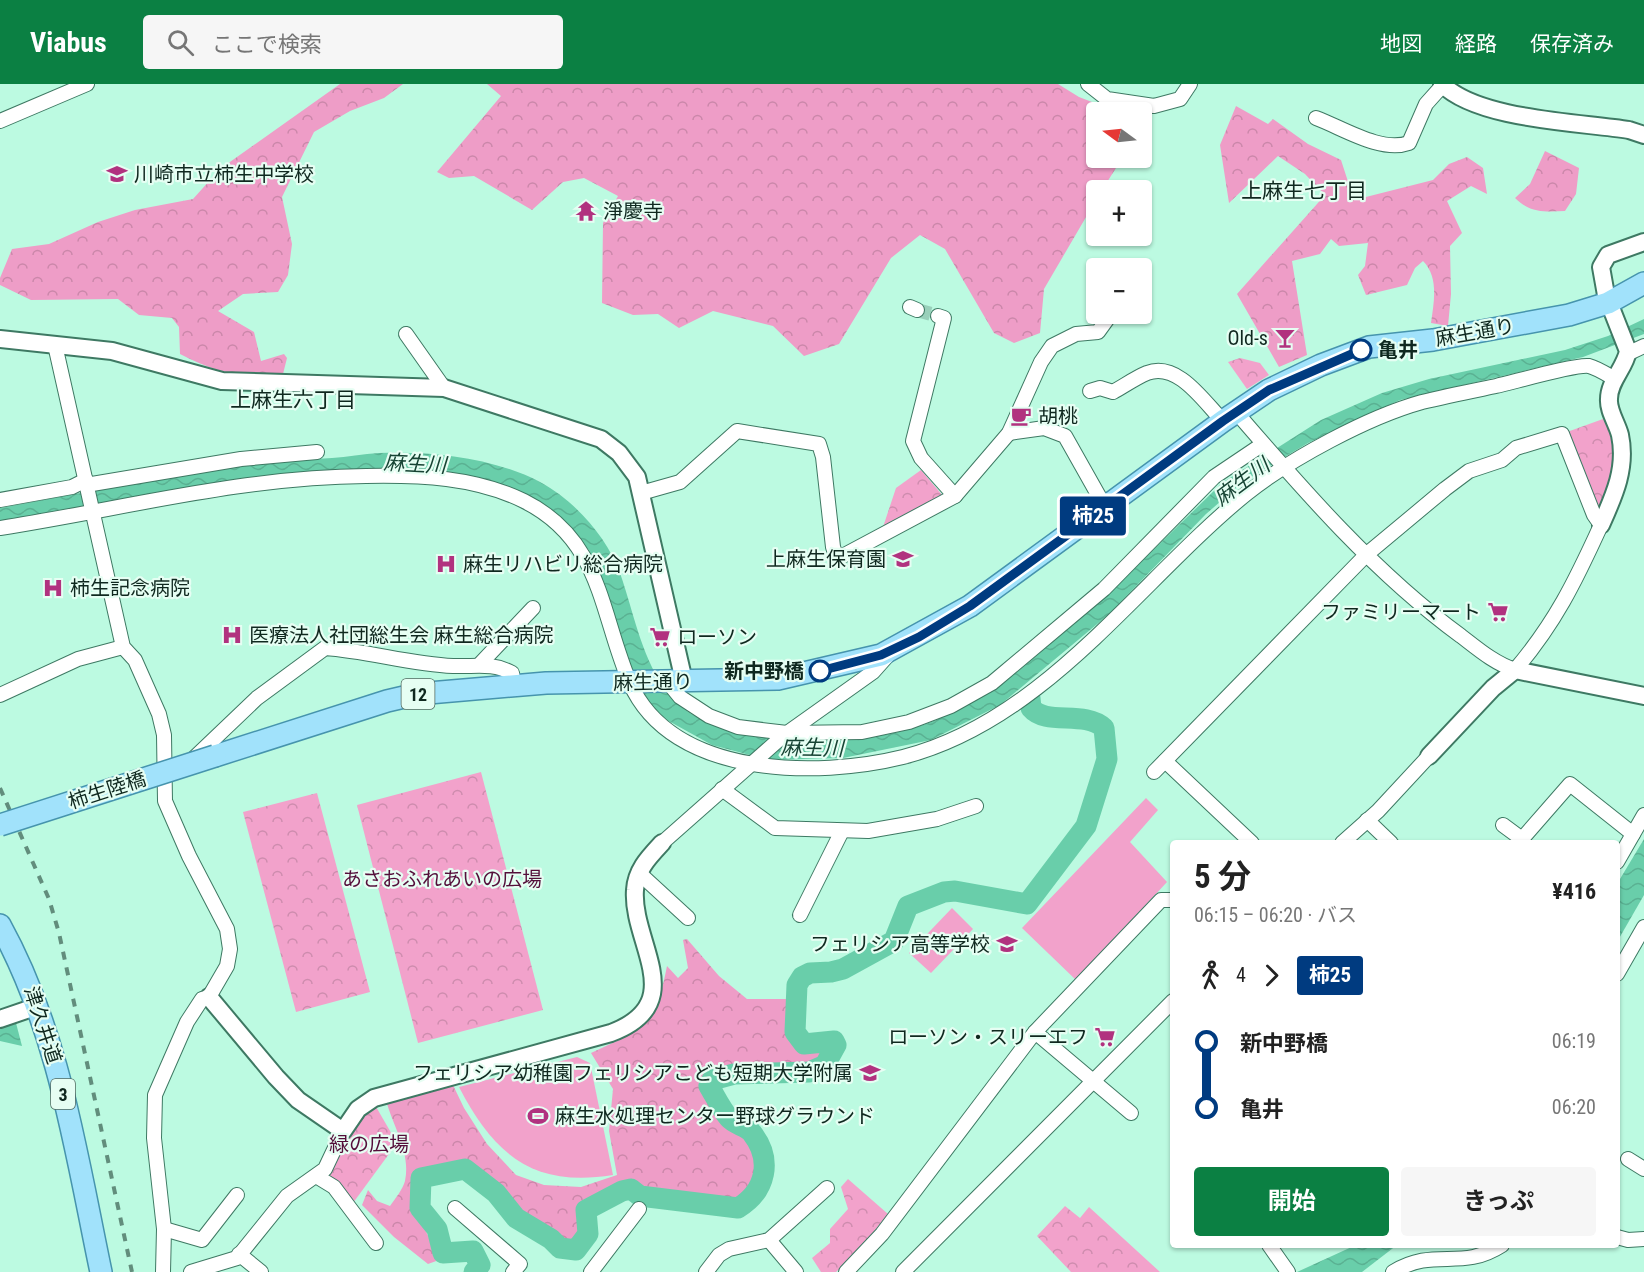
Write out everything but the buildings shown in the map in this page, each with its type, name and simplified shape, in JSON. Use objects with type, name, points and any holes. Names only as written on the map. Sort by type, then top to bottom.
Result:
[{"type":"main road","name":"麻生通り","points":[[215,756],[387,701],[447,690],[514,685],[778,679],[890,652],[970,606],[1229,416],[1269,390],[1353,352],[1569,315],[1608,303],[1644,283]]},
{"type":"main road","name":"柿生陸橋","points":[[0,825],[215,756]]},
{"type":"main road","name":"津久井道","points":[[0,925],[38,1006],[56,1060],[101,1272]]},
{"type":"street","points":[[0,120],[87,84]]},
{"type":"street","points":[[1088,84],[1107,99],[1154,106],[1180,99],[1190,84]]},
{"type":"street","points":[[1316,118],[1383,144],[1398,147],[1409,143],[1426,104],[1443,85],[1456,96],[1515,114],[1629,130],[1644,135]]},
{"type":"street","points":[[1628,353],[1608,303],[1601,277],[1603,260],[1608,255],[1644,242]]},
{"type":"street","points":[[938,316],[944,318],[913,441],[921,458],[955,496]]},
{"type":"street","points":[[641,493],[680,482],[737,431],[819,444],[823,457],[832,547],[837,560],[955,496],[1009,433],[1041,362],[1052,346],[1076,334],[1098,332],[1104,324]]},
{"type":"street","points":[[406,334],[444,388]]},
{"type":"street","points":[[0,339],[112,351],[222,381],[444,388],[600,440],[628,463],[637,477],[680,697],[709,716],[738,727],[785,735],[862,732],[909,722],[951,706],[992,682],[1104,589],[1142,553],[1164,525],[1214,477],[1265,446]]},
{"type":"street","points":[[55,345],[123,647],[135,660],[159,714],[164,735],[165,801],[189,856],[226,929],[230,949],[227,966],[209,997],[202,999],[187,1022],[155,1095],[154,1138],[164,1229],[163,1272]]},
{"type":"street","points":[[1345,840],[1430,756],[1493,687],[1515,670],[1551,626],[1570,594],[1617,486],[1622,462],[1620,435],[1608,402],[1615,379],[1628,353],[1644,346]]},
{"type":"street","points":[[0,528],[180,494],[311,478],[436,476],[502,492],[528,503],[553,519],[582,552],[605,601],[630,682],[643,707],[678,736],[719,757],[752,762],[821,766],[882,761],[940,745],[980,726],[1077,655],[1226,512],[1282,466],[1373,422],[1421,403],[1586,366],[1615,379]]},
{"type":"street","points":[[1090,391],[1100,388],[1113,392],[1149,372],[1160,371],[1184,379],[1265,446],[1366,554],[1438,620],[1498,663],[1515,670],[1644,696]]},
{"type":"street","points":[[1009,433],[1033,428],[1053,431],[1065,436],[1105,507]]},
{"type":"street","points":[[1154,772],[1366,554],[1469,471],[1502,460],[1516,448],[1562,434],[1594,514],[1601,525]]},
{"type":"street","points":[[0,500],[241,459],[317,452]]},
{"type":"street","points":[[480,664],[533,608]]},
{"type":"street","points":[[0,695],[78,659],[123,647]]},
{"type":"street","points":[[164,787],[257,698],[325,648],[454,666],[480,664],[501,668],[512,674],[514,685]]},
{"type":"street","points":[[191,1272],[218,1268],[240,1254],[287,1196],[325,1169],[343,1131],[358,1109],[374,1098],[611,1033],[633,1023],[647,1005],[654,982],[653,968],[636,903],[635,892],[639,873],[662,843],[752,762],[785,735],[873,672],[890,652]]},
{"type":"street","points":[[1165,761],[1249,840]]},
{"type":"street","points":[[1503,825],[1522,839],[1570,784],[1633,834]]},
{"type":"street","points":[[722,789],[775,828],[868,831],[937,819],[976,806]]},
{"type":"street","points":[[1620,857],[1644,815]]},
{"type":"street","points":[[1367,820],[1388,840]]},
{"type":"street","points":[[800,915],[842,831]]},
{"type":"street","points":[[639,873],[688,918]]},
{"type":"street","points":[[846,1272],[882,1234],[1035,1032],[1161,900],[1170,900]]},
{"type":"street","points":[[1620,969],[1644,927]]},
{"type":"street","points":[[209,997],[291,1092],[343,1131]]},
{"type":"street","points":[[903,1272],[1170,1005]]},
{"type":"street","points":[[0,1018],[38,1006]]},
{"type":"street","points":[[1035,1032],[1131,1113]]},
{"type":"street","points":[[1628,1159],[1644,1169]]},
{"type":"street","points":[[316,1176],[334,1187],[376,1243]]},
{"type":"street","points":[[706,1272],[719,1254],[729,1249],[769,1240],[827,1188]]},
{"type":"street","points":[[164,1229],[202,1240],[237,1195]]},
{"type":"street","points":[[455,1208],[520,1264],[513,1272]]},
{"type":"street","points":[[591,1272],[639,1209]]},
{"type":"street","points":[[1620,1238],[1644,1239]]},
{"type":"street","points":[[769,1240],[796,1272]]},
{"type":"street","points":[[1271,1248],[1288,1272]]},
{"type":"street","points":[[1393,1272],[1416,1263],[1469,1271],[1488,1262],[1500,1248]]},
{"type":"street","points":[[240,1254],[261,1272]]},
{"type":"green space","points":[[340,84],[403,84],[384,98],[350,111],[314,132],[282,197],[292,244],[288,275],[278,292],[243,294],[218,311],[254,332],[261,361],[284,354],[287,358],[283,374],[243,375],[205,366],[180,354],[179,327],[172,318],[139,315],[118,299],[31,300],[0,285],[0,278],[12,249],[49,244],[98,222],[135,210],[193,199],[220,169]]},
{"type":"green space","points":[[487,84],[1058,84],[1092,102],[1086,102],[1086,168],[1116,168],[1108,180],[1086,180],[1086,217],[1044,289],[1040,333],[1014,343],[994,333],[945,249],[920,235],[891,258],[839,344],[804,356],[773,326],[713,311],[679,328],[658,314],[633,315],[602,303],[603,223],[618,196],[584,178],[563,182],[532,210],[474,176],[449,178],[437,172],[501,96]]},
{"type":"green space","points":[[1236,106],[1268,124],[1273,119],[1308,144],[1341,160],[1354,200],[1433,180],[1449,164],[1467,157],[1483,168],[1487,194],[1471,186],[1447,201],[1462,233],[1450,246],[1451,294],[1448,326],[1431,323],[1433,282],[1428,267],[1423,261],[1415,268],[1407,285],[1366,295],[1358,275],[1365,266],[1368,243],[1339,246],[1331,239],[1320,254],[1292,261],[1307,355],[1279,367],[1237,294],[1325,195],[1305,174],[1278,156],[1229,203],[1220,145]]},
{"type":"green space","points":[[1545,151],[1579,168],[1576,194],[1565,211],[1532,209],[1515,198],[1530,184]]},
{"type":"green space","points":[[1240,358],[1260,363],[1269,375],[1247,389],[1228,362]]},
{"type":"green space","points":[[1603,419],[1605,423],[1608,422],[1615,461],[1601,506],[1596,505],[1567,432]]},
{"type":"green space","points":[[921,470],[943,496],[883,527],[896,488]]},
{"type":"green space","name":"あさおふれあいの広場","points":[[481,772],[543,1010],[418,1043],[357,805]]},
{"type":"green space","points":[[317,793],[370,992],[296,1012],[243,812]]},
{"type":"green space","points":[[1146,798],[1158,810],[1130,842],[1167,882],[1076,980],[1022,928]]},
{"type":"green space","points":[[952,908],[973,929],[931,973],[909,953]]},
{"type":"green space","points":[[687,939],[719,976],[747,999],[788,999],[787,1028],[794,1044],[809,1050],[829,1045],[827,1055],[817,1067],[793,1068],[784,1063],[774,1071],[763,1075],[721,1072],[701,1082],[714,1112],[749,1143],[759,1157],[761,1169],[759,1176],[738,1205],[719,1211],[696,1209],[684,1206],[656,1191],[645,1194],[632,1184],[583,1213],[585,1230],[575,1243],[563,1240],[521,1216],[497,1189],[464,1168],[425,1176],[416,1173],[414,1205],[439,1260],[428,1264],[394,1237],[362,1205],[368,1190],[377,1201],[390,1206],[405,1181],[406,1160],[386,1100],[452,1083],[464,1108],[487,1144],[516,1175],[544,1185],[581,1187],[617,1175],[609,1131],[613,1089],[591,1053],[624,1038],[645,1023],[658,1002],[667,966],[678,978],[688,968],[683,940]]},
{"type":"green space","name":"麻生水処理センター野球グラウンド","points":[[577,1057],[590,1063],[613,1175],[585,1178],[561,1176],[539,1171],[520,1161],[502,1148],[487,1131],[472,1111],[459,1087]]},
{"type":"green space","name":"緑の広場","points":[[375,1105],[397,1143],[353,1203],[324,1177],[358,1118]]},
{"type":"green space","points":[[848,1179],[888,1214],[860,1249],[836,1272],[821,1272],[812,1258],[830,1243],[830,1229],[848,1209],[841,1187]]},
{"type":"green space","points":[[1065,1206],[1080,1218],[1089,1207],[1160,1272],[1071,1272],[1037,1236]]},
{"type":"water","name":"麻生川","points":[[1644,319],[1644,334],[1583,357],[1400,400],[1308,443],[1243,482],[1206,514],[1108,615],[1000,705],[931,740],[843,758],[769,760],[712,745],[665,719],[646,700],[632,675],[602,580],[589,550],[557,515],[515,491],[311,472],[261,476],[0,524],[0,508],[264,460],[325,459],[373,453],[419,453],[482,461],[521,473],[553,490],[577,509],[598,533],[620,573],[649,660],[664,688],[686,710],[716,726],[752,736],[833,741],[872,737],[907,730],[936,720],[965,704],[1011,673],[1017,672],[1101,601],[1222,483],[1321,420],[1382,393],[1429,379],[1565,350],[1608,336]]},
{"type":"water","points":[[1644,839],[1644,895],[1620,937],[1620,879]]},
{"type":"water","points":[[12,1020],[16,1023],[22,1046],[0,1041],[0,1025]]},
{"type":"water","points":[[1349,1248],[1393,1248],[1362,1272],[1297,1272]]},
{"type":"waterway","points":[[474,1272],[480,1265],[473,1251],[443,1253],[437,1229],[420,1208],[421,1178],[465,1169],[496,1193],[516,1218],[551,1239],[560,1248],[576,1250],[588,1234],[586,1210],[622,1191],[631,1189],[640,1196],[738,1208],[748,1201],[760,1184],[763,1174],[763,1154],[752,1133],[729,1118],[709,1086],[712,1080],[734,1074],[809,1072],[825,1065],[836,1045],[834,1041],[804,1044],[795,1032],[797,985],[802,977],[810,973],[843,969],[894,941],[908,906],[944,892],[955,891],[1027,904],[1086,826],[1107,759],[1104,728],[1086,720],[1046,716],[1038,713],[1031,708],[1030,698]]},
{"type":"tunnel","points":[[917,310],[938,316]]},
{"type":"railway","points":[[0,788],[49,899],[59,933],[132,1272]]},
{"type":"bus line","name":"柿25","points":[[820,671],[890,652],[919,637],[970,606],[1223,421],[1269,390],[1321,365],[1361,350]]},
{"type":"place","name":"川崎市立柿生中学校","points":[[117,174]]},
{"type":"place","name":"淨慶寺","points":[[586,211]]},
{"type":"place","name":"Old-s","points":[[1285,338]]},
{"type":"place","name":"亀井","points":[[1361,350]]},
{"type":"place","name":"胡桃","points":[[1021,416]]},
{"type":"place","name":"上麻生保育園","points":[[903,559]]},
{"type":"place","name":"麻生リハビリ総合病院","points":[[446,564]]},
{"type":"place","name":"柿生記念病院","points":[[53,588]]},
{"type":"place","name":"ファミリーマート","points":[[1498,612]]},
{"type":"place","name":"医療法人社団総生会 麻生総合病院","points":[[232,635]]},
{"type":"place","name":"ローソン","points":[[660,637]]},
{"type":"place","name":"新中野橋","points":[[820,671]]},
{"type":"place","name":"フェリシア高等学校","points":[[1007,944]]},
{"type":"place","name":"ローソン・スリーエフ","points":[[1105,1037]]},
{"type":"place","name":"フェリシア幼稚園フェリシアこども短期大学附属","points":[[870,1073]]},
{"type":"place","name":"麻生水処理センター野球グラウンド","points":[[538,1116]]},
{"type":"district","name":"上麻生七丁目","points":[[1304,191]]},
{"type":"district","name":"上麻生六丁目","points":[[293,400]]}]
